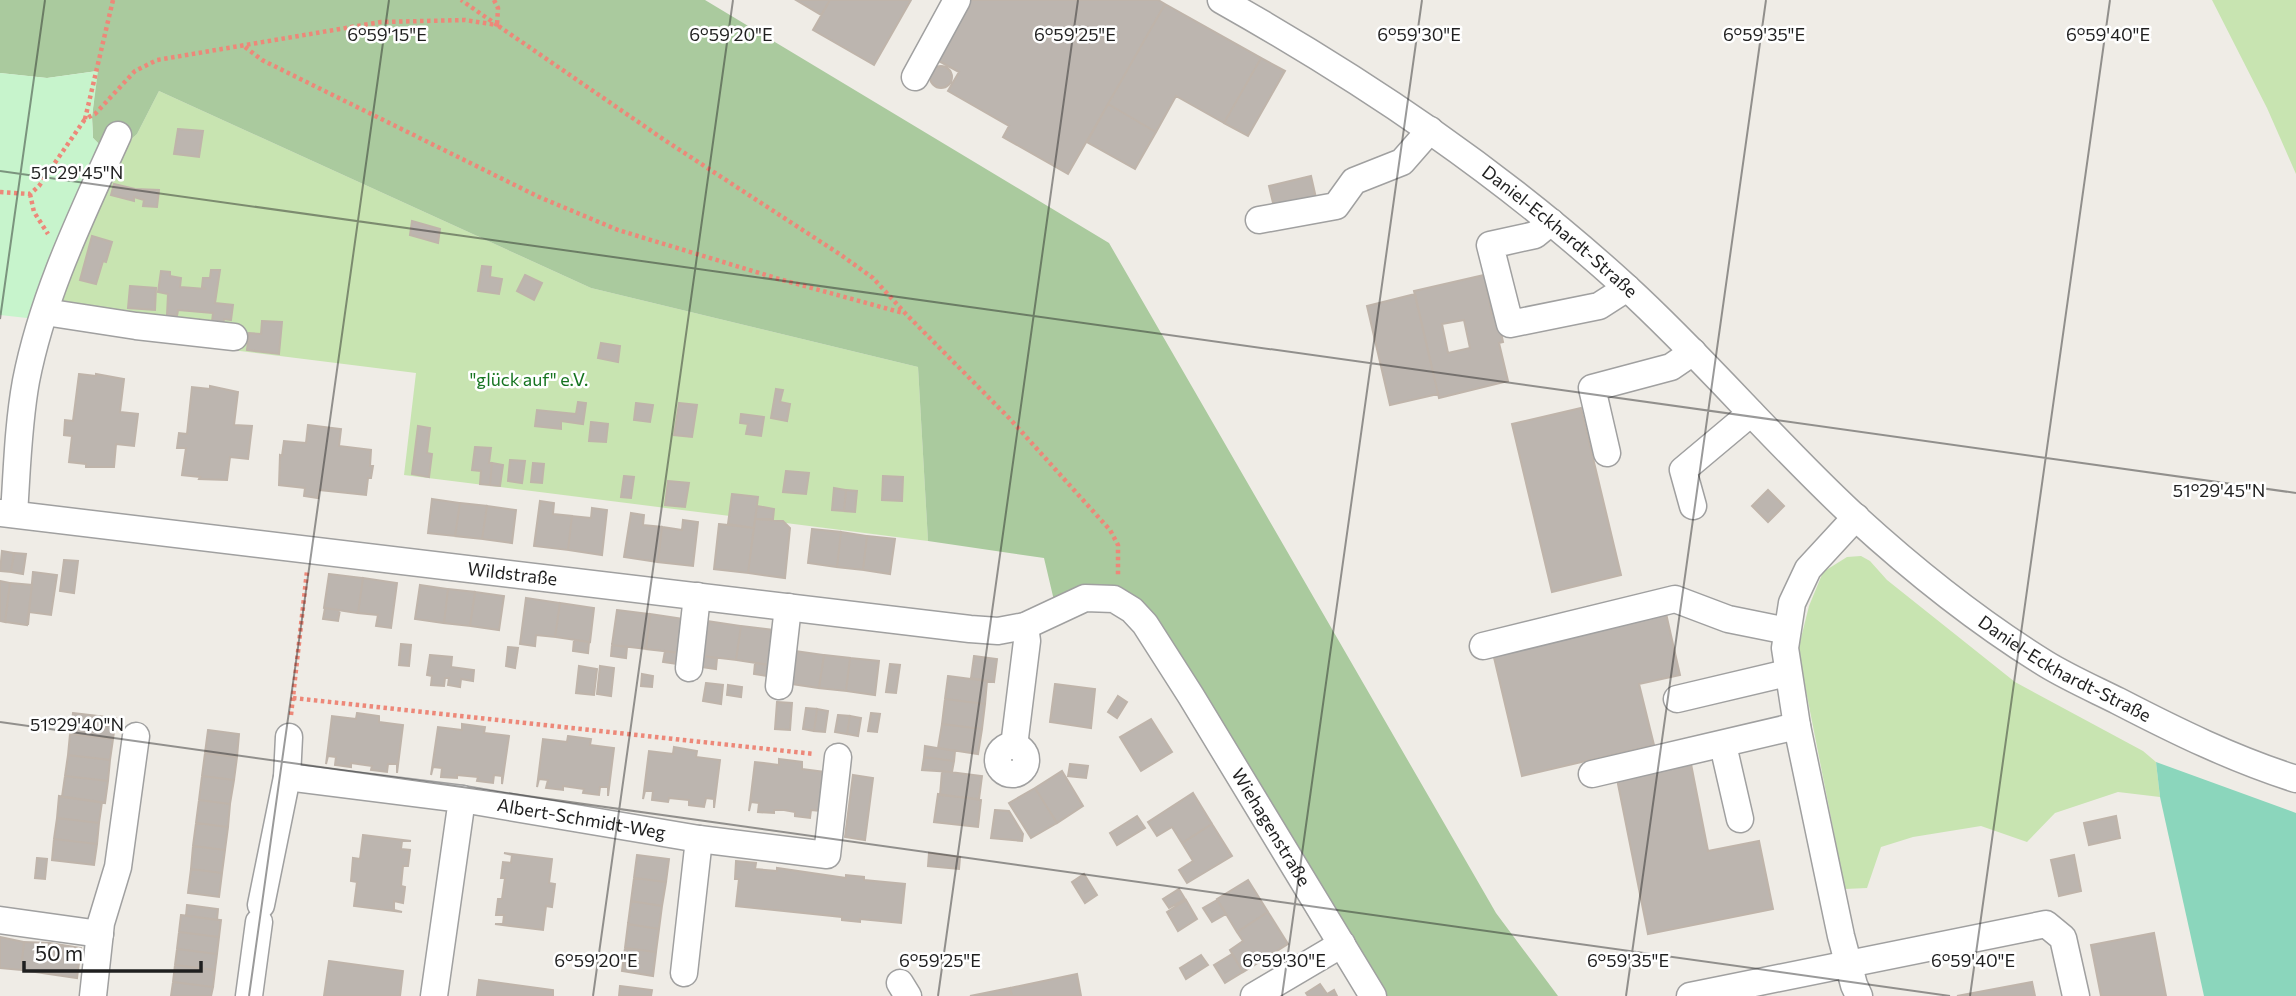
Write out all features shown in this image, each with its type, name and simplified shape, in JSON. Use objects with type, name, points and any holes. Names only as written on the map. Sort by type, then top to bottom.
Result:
[{"type":"street","points":[[915,76],[957,0]]},
{"type":"street","name":"Daniel-Eckhardt-Straße","points":[[1221,0],[1309,50],[1430,130],[1473,160],[1551,222],[1627,288],[1856,517],[1965,608],[2047,665],[2199,743],[2253,766],[2296,779]]},
{"type":"street","points":[[1259,220],[1336,206],[1354,181],[1402,163],[1430,130]]},
{"type":"street","points":[[7,514],[26,380],[45,312],[67,250],[118,135]]},
{"type":"street","points":[[1551,222],[1535,235],[1490,245],[1510,324],[1599,306],[1627,288]]},
{"type":"street","points":[[45,312],[234,337]]},
{"type":"street","points":[[1607,453],[1592,388],[1671,367],[1693,352]]},
{"type":"street","points":[[1693,506],[1683,470],[1751,413]]},
{"type":"street","name":"Wildstraße","points":[[7,514],[970,629],[998,631],[1025,626],[1085,598],[1114,599]]},
{"type":"street","points":[[1854,981],[1797,726],[1784,648],[1792,603],[1808,569],[1856,517]]},
{"type":"street","points":[[689,668],[697,596]]},
{"type":"street","name":"Wiehagenstraße","points":[[1114,599],[1132,610],[1144,624],[1373,996]]},
{"type":"street","points":[[1483,646],[1675,599],[1728,619],[1787,631]]},
{"type":"street","points":[[779,685],[788,607]]},
{"type":"street","points":[[1014,746],[1027,640],[1025,626]]},
{"type":"street","points":[[1677,699],[1787,673]]},
{"type":"street","points":[[1592,774],[1797,726]]},
{"type":"street","points":[[93,996],[101,923],[118,867],[136,736]]},
{"type":"street","points":[[249,996],[260,914],[287,777],[289,737]]},
{"type":"street","points":[[1723,745],[1740,819]]},
{"type":"street","name":"Albert-Schmidt-Weg","points":[[287,777],[462,799],[699,839],[827,855],[838,757]]},
{"type":"street","points":[[434,996],[462,799]]},
{"type":"street","points":[[684,973],[699,839]]},
{"type":"street","points":[[0,920],[100,934]]},
{"type":"street","points":[[1690,996],[1854,981],[2046,924],[2063,938],[2076,996]]},
{"type":"street","points":[[1254,996],[1342,944]]},
{"type":"path","points":[[0,192],[30,194],[39,186],[85,120],[113,0]]},
{"type":"path","points":[[461,0],[728,183],[873,278],[1010,419],[1110,530],[1118,545],[1120,560],[1114,599]]},
{"type":"path","points":[[494,0],[498,8],[497,25]]},
{"type":"path","points":[[85,120],[95,114],[135,71],[156,60],[381,22],[465,20],[497,25]]},
{"type":"path","points":[[245,47],[262,60],[350,105],[539,197],[618,230],[779,279],[905,313]]},
{"type":"path","points":[[30,194],[40,224],[67,250]]},
{"type":"path","points":[[289,737],[309,549]]},
{"type":"path","points":[[293,698],[838,757]]},
{"type":"green space","points":[[0,0],[705,0],[1109,243],[1496,913],[1558,996],[1379,996],[1134,607],[1056,609],[1044,558],[928,541],[918,367],[591,288],[159,91],[137,134],[114,154],[106,151],[93,138],[92,117],[97,71],[47,78],[0,73]]},
{"type":"green space","points":[[2212,0],[2296,0],[2296,174],[2267,108]]},
{"type":"green space","points":[[98,71],[92,117],[93,138],[106,151],[36,319],[0,315],[0,73],[47,78]]},
{"type":"green space","name":"\"glück auf\" e.V.","points":[[159,91],[591,288],[918,367],[928,541],[404,475],[416,373],[232,350],[49,322],[114,154],[137,134]]},
{"type":"green space","points":[[1861,556],[1870,561],[1887,580],[2015,682],[2143,751],[2156,762],[2160,797],[2118,792],[2055,813],[2027,842],[1981,826],[1913,837],[1881,847],[1867,888],[1845,889],[1798,650],[1809,606],[1823,572],[1847,557]]},
{"type":"green space","points":[[2156,762],[2296,813],[2296,996],[2204,996],[2160,797]]},
{"type":"building","points":[[796,0],[830,0],[821,15]]},
{"type":"building","points":[[830,0],[911,0],[874,65],[813,30]]},
{"type":"building","points":[[971,0],[1158,0],[1165,4],[1068,174],[1003,137],[1009,126],[948,91],[959,72],[937,60]]},
{"type":"building","points":[[1165,4],[1261,58],[1224,123],[1176,96],[1156,132],[1108,104]]},
{"type":"building","points":[[1261,58],[1285,71],[1248,136],[1224,123]]},
{"type":"building","points":[[941,66],[949,69],[952,77],[949,85],[941,88],[933,85],[930,77],[933,69]]},
{"type":"building","points":[[1108,104],[1156,132],[1135,169],[1087,142]]},
{"type":"building","points":[[178,129],[203,131],[199,157],[174,154]]},
{"type":"building","points":[[1311,176],[1316,198],[1274,207],[1269,186]]},
{"type":"building","points":[[114,184],[135,189],[159,190],[157,207],[143,206],[144,200],[134,197],[134,201],[111,195]]},
{"type":"building","points":[[412,221],[440,229],[438,243],[410,235]]},
{"type":"building","points":[[92,236],[112,242],[96,284],[80,280]]},
{"type":"building","points":[[482,266],[491,267],[490,277],[502,279],[499,294],[478,291]]},
{"type":"building","points":[[211,270],[220,270],[215,303],[233,305],[231,320],[224,319],[223,324],[212,322],[213,313],[178,310],[177,316],[167,315],[168,294],[158,292],[161,271],[181,278],[180,287],[206,289],[202,287],[203,278],[210,278]]},
{"type":"building","points":[[525,275],[542,283],[534,300],[517,291]]},
{"type":"building","points":[[1484,275],[1492,314],[1497,313],[1503,342],[1499,343],[1508,381],[1439,398],[1414,291]],"holes":[[[1464,320],[1470,348],[1448,353],[1442,324]]]},
{"type":"building","points":[[130,286],[156,288],[155,310],[128,308]]},
{"type":"building","points":[[1415,294],[1438,394],[1390,405],[1367,306]]},
{"type":"building","points":[[262,321],[282,322],[279,354],[247,350],[249,333],[261,334]]},
{"type":"building","points":[[601,343],[620,346],[618,362],[598,358]]},
{"type":"building","points":[[79,374],[124,379],[120,412],[138,414],[134,446],[116,444],[114,467],[86,467],[86,464],[69,462],[72,436],[64,435],[65,420],[73,421]]},
{"type":"building","points":[[210,386],[238,392],[234,425],[252,426],[248,459],[230,457],[227,480],[182,475],[186,448],[177,448],[179,433],[187,434],[192,387],[210,389]]},
{"type":"building","points":[[776,389],[783,390],[780,402],[790,404],[787,421],[771,418]]},
{"type":"building","points":[[578,402],[586,403],[583,424],[561,421],[561,429],[535,426],[537,410],[576,414]]},
{"type":"building","points":[[636,403],[653,405],[650,422],[634,420]]},
{"type":"building","points":[[679,403],[697,405],[692,437],[674,435]]},
{"type":"building","points":[[1581,408],[1621,575],[1552,592],[1512,424]]},
{"type":"building","points":[[741,414],[764,417],[761,436],[746,434],[748,424],[740,423]]},
{"type":"building","points":[[591,422],[608,424],[606,442],[589,441]]},
{"type":"building","points":[[308,425],[341,429],[339,446],[371,450],[370,466],[373,466],[366,495],[319,490],[318,498],[304,496],[305,488],[279,485],[280,455],[282,456],[284,441],[306,443]]},
{"type":"building","points":[[418,426],[430,428],[427,453],[432,454],[429,477],[412,474]]},
{"type":"building","points":[[475,447],[491,448],[490,485],[480,484],[481,471],[472,470]]},
{"type":"building","points":[[510,460],[525,461],[522,483],[508,481]]},
{"type":"building","points":[[492,463],[503,465],[500,486],[490,485]]},
{"type":"building","points":[[533,463],[544,464],[542,483],[531,482]]},
{"type":"building","points":[[786,471],[809,473],[806,494],[783,492]]},
{"type":"building","points":[[624,476],[634,477],[631,498],[621,497]]},
{"type":"building","points":[[883,476],[903,477],[902,501],[882,500]]},
{"type":"building","points":[[668,481],[689,483],[685,507],[665,505]]},
{"type":"building","points":[[834,488],[846,490],[844,511],[832,510]]},
{"type":"building","points":[[846,490],[857,491],[855,512],[844,511]]},
{"type":"building","points":[[1768,490],[1784,506],[1768,522],[1752,506]]},
{"type":"building","points":[[732,494],[758,497],[754,528],[728,524]]},
{"type":"building","points":[[432,499],[460,503],[455,536],[428,533]]},
{"type":"building","points":[[540,501],[554,503],[553,514],[572,516],[568,550],[534,546]]},
{"type":"building","points":[[460,503],[487,506],[482,539],[455,536]]},
{"type":"building","points":[[487,506],[516,510],[512,543],[482,539]]},
{"type":"building","points":[[757,506],[774,509],[773,519],[755,519]]},
{"type":"building","points":[[592,508],[607,510],[602,555],[568,550],[572,516],[591,518]]},
{"type":"building","points":[[631,513],[644,515],[643,525],[662,527],[658,562],[624,557]]},
{"type":"building","points":[[755,519],[783,521],[790,528],[785,578],[748,573]]},
{"type":"building","points":[[683,520],[698,522],[693,566],[658,562],[662,527],[682,530]]},
{"type":"building","points":[[719,524],[754,528],[748,573],[714,569]]},
{"type":"building","points":[[812,529],[841,532],[837,567],[808,563]]},
{"type":"building","points":[[841,532],[867,536],[863,570],[837,567]]},
{"type":"building","points":[[867,536],[895,539],[890,574],[863,570]]},
{"type":"building","points":[[2,551],[14,553],[11,572],[0,571]]},
{"type":"building","points":[[14,553],[26,554],[23,574],[11,572]]},
{"type":"building","points":[[64,560],[78,561],[74,593],[60,591]]},
{"type":"building","points":[[33,572],[57,575],[51,615],[29,612]]},
{"type":"building","points":[[329,574],[363,578],[358,613],[324,608]]},
{"type":"building","points":[[363,578],[397,583],[391,628],[376,626],[378,615],[358,613]]},
{"type":"building","points":[[0,581],[10,583],[5,622],[0,621]]},
{"type":"building","points":[[10,583],[32,585],[27,625],[5,622]]},
{"type":"building","points":[[420,585],[448,589],[444,623],[415,619]]},
{"type":"building","points":[[448,589],[475,592],[470,626],[444,623]]},
{"type":"building","points":[[475,592],[504,596],[499,630],[470,626]]},
{"type":"building","points":[[526,598],[560,603],[555,637],[536,635],[535,646],[520,644]]},
{"type":"building","points":[[560,603],[594,608],[590,642],[555,637]]},
{"type":"building","points":[[325,608],[340,610],[338,621],[323,619]]},
{"type":"building","points":[[1665,609],[1680,675],[1639,684],[1654,745],[1522,776],[1492,649]]},
{"type":"building","points":[[617,610],[650,614],[646,649],[612,645]]},
{"type":"building","points":[[650,614],[684,619],[680,653],[646,649]]},
{"type":"building","points":[[707,621],[741,626],[736,660],[702,656]]},
{"type":"building","points":[[741,626],[775,630],[770,665],[736,660]]},
{"type":"building","points":[[574,640],[589,642],[588,653],[573,651]]},
{"type":"building","points":[[401,644],[411,645],[409,666],[399,665]]},
{"type":"building","points":[[612,645],[627,647],[626,658],[611,656]]},
{"type":"building","points":[[508,647],[518,648],[515,668],[506,666]]},
{"type":"building","points":[[665,651],[679,653],[678,664],[663,662]]},
{"type":"building","points":[[795,651],[824,655],[819,688],[791,684]]},
{"type":"building","points":[[430,655],[452,657],[451,667],[474,670],[473,681],[461,679],[460,687],[448,685],[449,678],[445,678],[444,686],[431,685],[432,676],[427,675]]},
{"type":"building","points":[[824,655],[850,658],[846,691],[819,688]]},
{"type":"building","points":[[703,656],[717,658],[716,669],[701,667]]},
{"type":"building","points":[[974,656],[997,659],[994,682],[971,678]]},
{"type":"building","points":[[850,658],[879,661],[875,695],[846,691]]},
{"type":"building","points":[[755,663],[770,665],[768,676],[754,674]]},
{"type":"building","points":[[890,664],[900,665],[896,693],[886,692]]},
{"type":"building","points":[[579,666],[597,669],[594,695],[576,693]]},
{"type":"building","points":[[600,666],[614,668],[611,696],[597,694]]},
{"type":"building","points":[[642,674],[653,676],[652,687],[641,686]]},
{"type":"building","points":[[948,676],[987,681],[985,704],[945,699]]},
{"type":"building","points":[[706,683],[723,685],[721,704],[703,701]]},
{"type":"building","points":[[1055,684],[1095,689],[1091,728],[1050,722]]},
{"type":"building","points":[[728,685],[742,687],[741,697],[727,695]]},
{"type":"building","points":[[1118,696],[1127,702],[1117,718],[1108,712]]},
{"type":"building","points":[[945,699],[985,704],[982,729],[942,724]]},
{"type":"building","points":[[777,702],[792,703],[790,730],[775,729]]},
{"type":"building","points":[[806,708],[817,709],[814,731],[803,729]]},
{"type":"building","points":[[817,709],[828,711],[825,732],[814,731]]},
{"type":"building","points":[[73,713],[116,718],[113,739],[70,734]]},
{"type":"building","points":[[357,713],[379,716],[379,722],[403,725],[397,773],[397,764],[388,764],[387,772],[371,770],[372,766],[351,763],[351,767],[335,765],[336,757],[328,756],[326,764],[332,716],[356,719]]},
{"type":"building","points":[[871,713],[880,714],[877,732],[868,731]]},
{"type":"building","points":[[838,715],[850,716],[847,734],[835,732]]},
{"type":"building","points":[[850,716],[861,718],[858,736],[847,734]]},
{"type":"building","points":[[1151,719],[1172,752],[1141,771],[1120,737]]},
{"type":"building","points":[[462,724],[485,727],[484,733],[509,736],[502,784],[502,776],[494,775],[493,783],[477,781],[478,777],[441,777],[442,768],[433,767],[431,775],[438,727],[462,730]]},
{"type":"building","points":[[942,724],[982,729],[978,754],[938,748]]},
{"type":"building","points":[[208,730],[239,734],[237,757],[205,753]]},
{"type":"building","points":[[70,734],[113,739],[110,760],[68,755]]},
{"type":"building","points":[[568,736],[591,739],[590,745],[614,748],[608,796],[608,787],[600,787],[599,795],[583,793],[584,789],[563,786],[563,790],[546,788],[548,780],[539,779],[537,787],[543,739],[567,742]]},
{"type":"building","points":[[925,746],[955,751],[954,761],[924,757]]},
{"type":"building","points":[[674,747],[697,751],[696,757],[720,760],[714,808],[714,799],[706,798],[704,807],[689,805],[689,800],[652,800],[653,791],[645,791],[643,799],[649,751],[673,754]]},
{"type":"building","points":[[205,753],[237,757],[234,780],[202,776]]},
{"type":"building","points":[[68,755],[110,760],[108,781],[65,776]]},
{"type":"building","points":[[924,757],[954,761],[952,772],[922,770]]},
{"type":"building","points":[[779,759],[802,762],[802,769],[826,772],[820,811],[811,810],[810,818],[795,816],[795,812],[784,810],[774,810],[774,813],[758,812],[759,803],[751,802],[749,811],[755,762],[779,765]]},
{"type":"building","points":[[1070,764],[1088,766],[1086,778],[1068,776]]},
{"type":"building","points":[[1691,764],[1708,851],[1759,841],[1773,909],[1648,934],[1617,779]]},
{"type":"building","points":[[942,771],[982,776],[979,799],[940,795]]},
{"type":"building","points":[[1062,771],[1083,806],[1057,823],[1035,788]]},
{"type":"building","points":[[853,775],[873,778],[865,840],[845,837]]},
{"type":"building","points":[[65,776],[108,781],[105,803],[62,797]]},
{"type":"building","points":[[202,776],[234,780],[230,804],[199,800]]},
{"type":"building","points":[[1035,788],[1057,823],[1031,838],[1009,803]]},
{"type":"building","points":[[1193,793],[1212,824],[1182,843],[1172,827],[1157,836],[1148,822]]},
{"type":"building","points":[[938,794],[981,800],[978,827],[934,822]]},
{"type":"building","points":[[59,796],[102,802],[99,823],[57,818]]},
{"type":"building","points":[[199,800],[230,804],[228,827],[196,823]]},
{"type":"building","points":[[995,810],[1009,811],[1023,834],[1022,841],[991,838]]},
{"type":"building","points":[[1137,816],[1145,828],[1117,845],[1110,833]]},
{"type":"building","points":[[2116,816],[2120,838],[2089,845],[2084,823]]},
{"type":"building","points":[[57,818],[99,823],[97,844],[54,839]]},
{"type":"building","points":[[196,823],[228,827],[225,850],[193,846]]},
{"type":"building","points":[[1212,824],[1232,856],[1187,883],[1179,870],[1193,861],[1182,843]]},
{"type":"building","points":[[363,835],[411,841],[402,841],[401,849],[410,850],[408,866],[403,866],[403,903],[394,901],[394,910],[402,912],[354,906],[357,882],[351,881],[353,858],[360,859]]},
{"type":"building","points":[[54,839],[97,844],[94,865],[52,860]]},
{"type":"building","points":[[193,846],[225,850],[222,873],[191,869]]},
{"type":"building","points":[[504,853],[552,859],[549,883],[555,884],[552,907],[546,906],[543,930],[495,924],[503,924],[504,915],[496,915],[505,878],[501,878],[503,862],[511,863],[512,855]]},
{"type":"building","points":[[929,853],[960,857],[959,869],[928,866]]},
{"type":"building","points":[[637,855],[669,859],[666,882],[634,878]]},
{"type":"building","points":[[2074,855],[2081,891],[2059,896],[2051,860]]},
{"type":"building","points":[[37,858],[47,859],[45,879],[35,878]]},
{"type":"building","points":[[736,861],[756,863],[755,869],[777,871],[777,868],[905,884],[901,923],[860,919],[860,922],[842,920],[842,917],[736,906],[739,879],[735,879]]},
{"type":"building","points":[[191,869],[222,873],[219,897],[188,893]]},
{"type":"building","points":[[1084,874],[1097,895],[1085,903],[1072,882]]},
{"type":"building","points":[[634,878],[666,882],[662,906],[631,901]]},
{"type":"building","points":[[1248,880],[1268,912],[1237,932],[1217,899]]},
{"type":"building","points":[[1179,889],[1185,899],[1169,908],[1163,899]]},
{"type":"building","points":[[1186,900],[1197,919],[1178,931],[1167,912]]},
{"type":"building","points":[[1217,900],[1226,914],[1212,922],[1203,908]]},
{"type":"building","points":[[631,901],[662,906],[659,929],[628,924]]},
{"type":"building","points":[[187,905],[218,909],[217,920],[186,916]]},
{"type":"building","points":[[1268,912],[1288,944],[1243,972],[1230,950],[1243,941],[1237,932]]},
{"type":"building","points":[[181,915],[221,920],[219,937],[179,932]]},
{"type":"building","points":[[628,924],[659,929],[656,952],[625,948]]},
{"type":"building","points":[[179,932],[219,937],[217,954],[177,949]]},
{"type":"building","points":[[2154,933],[2166,996],[2101,996],[2091,945]]},
{"type":"building","points":[[0,937],[24,942],[21,970],[0,968]]},
{"type":"building","points":[[24,942],[81,948],[77,978],[21,970]]},
{"type":"building","points":[[625,948],[656,952],[653,976],[622,971]]},
{"type":"building","points":[[177,949],[217,954],[215,970],[175,965]]},
{"type":"building","points":[[1232,954],[1243,972],[1225,983],[1214,965]]},
{"type":"building","points":[[1201,955],[1208,965],[1186,979],[1180,968]]},
{"type":"building","points":[[329,961],[403,971],[400,996],[324,996]]},
{"type":"building","points":[[175,965],[215,970],[213,987],[173,982]]},
{"type":"building","points":[[1077,974],[1081,996],[1012,996],[1010,988]]},
{"type":"building","points":[[479,980],[553,990],[553,996],[477,996]]},
{"type":"building","points":[[173,982],[213,987],[211,996],[171,996]]},
{"type":"building","points":[[2032,982],[2035,996],[1957,996]]},
{"type":"building","points":[[1320,984],[1327,994],[1334,990],[1337,996],[1308,996],[1306,993]]},
{"type":"building","points":[[620,986],[652,990],[651,996],[619,996]]},
{"type":"building","points":[[1010,988],[1012,996],[970,996]]}]
